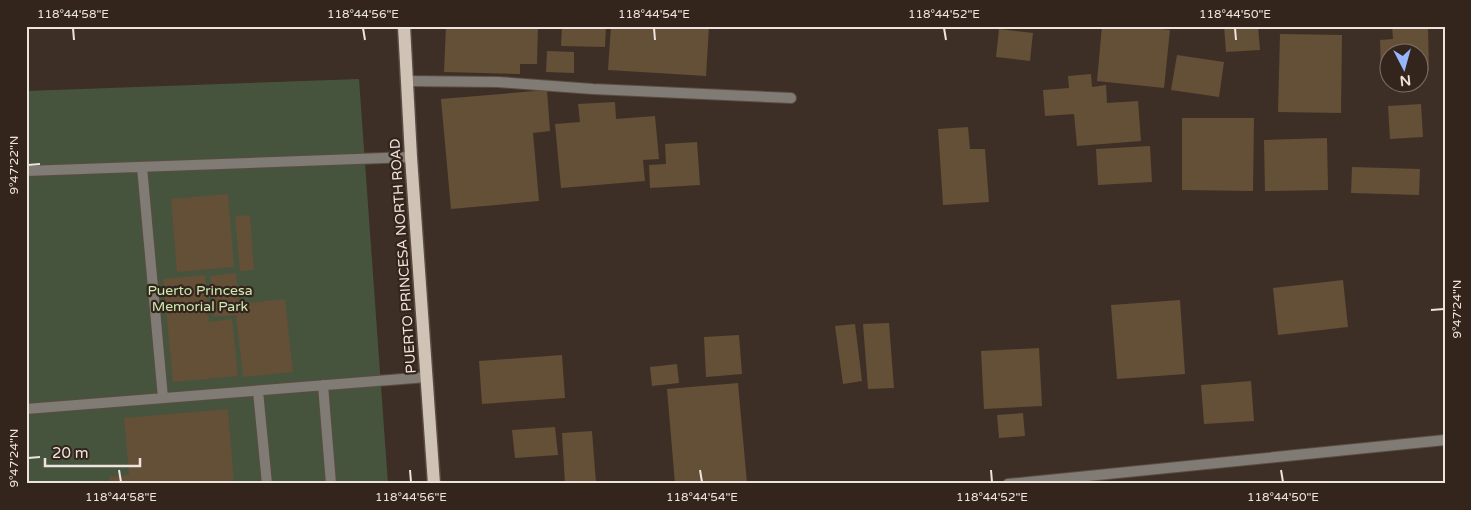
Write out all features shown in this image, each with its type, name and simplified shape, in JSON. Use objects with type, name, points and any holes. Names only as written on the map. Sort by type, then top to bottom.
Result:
[{"type":"main road","name":"PUERTO PRINCESA NORTH ROAD","points":[[404,26],[411,157],[434,484]]},
{"type":"street","points":[[407,81],[498,82],[593,89],[791,98]]},
{"type":"street","points":[[26,171],[411,157]]},
{"type":"street","points":[[142,166],[163,398]]},
{"type":"street","points":[[26,408],[427,377]]},
{"type":"street","points":[[324,385],[331,484]]},
{"type":"street","points":[[258,390],[267,484]]},
{"type":"street","points":[[1008,484],[1445,440]]},
{"type":"green space","name":"Puerto Princesa Memorial Park","points":[[359,79],[388,484],[26,484],[26,91]]},
{"type":"building","points":[[446,26],[538,26],[537,64],[520,64],[520,74],[444,72]]},
{"type":"building","points":[[562,26],[606,26],[605,47],[561,46]]},
{"type":"building","points":[[611,26],[709,26],[706,76],[608,70]]},
{"type":"building","points":[[899,26],[922,26],[922,29],[899,28]]},
{"type":"building","points":[[1102,26],[1137,26],[1170,30],[1164,88],[1097,81]]},
{"type":"building","points":[[1224,26],[1258,26],[1260,50],[1226,52]]},
{"type":"building","points":[[1392,26],[1428,26],[1429,71],[1428,42],[1380,42],[1380,40],[1393,39]]},
{"type":"building","points":[[999,29],[1033,33],[1030,61],[996,57]]},
{"type":"building","points":[[1280,34],[1342,35],[1341,113],[1278,112]]},
{"type":"building","points":[[547,51],[574,52],[574,73],[546,72]]},
{"type":"building","points":[[1177,55],[1224,62],[1219,97],[1171,90]]},
{"type":"building","points":[[1091,74],[1092,87],[1106,85],[1107,103],[1138,101],[1141,141],[1077,146],[1074,114],[1045,116],[1043,90],[1069,88],[1068,76]]},
{"type":"building","points":[[547,90],[550,131],[533,133],[539,201],[451,209],[441,99]]},
{"type":"building","points":[[615,102],[616,119],[655,116],[659,159],[643,160],[645,181],[561,188],[555,124],[580,122],[578,104]]},
{"type":"building","points":[[1421,104],[1423,137],[1390,139],[1388,106]]},
{"type":"building","points":[[1182,118],[1254,118],[1253,191],[1182,190]]},
{"type":"building","points":[[968,127],[970,149],[985,149],[989,202],[943,205],[938,129]]},
{"type":"building","points":[[1327,138],[1328,190],[1265,191],[1264,140]]},
{"type":"building","points":[[697,142],[700,185],[650,188],[649,165],[666,164],[665,144]]},
{"type":"building","points":[[1150,146],[1152,182],[1098,185],[1096,149]]},
{"type":"building","points":[[1352,167],[1420,169],[1419,195],[1351,193]]},
{"type":"building","points":[[228,194],[234,267],[177,272],[171,199]]},
{"type":"building","points":[[250,215],[254,270],[240,271],[235,216]]},
{"type":"building","points":[[236,273],[239,304],[285,299],[293,372],[243,377],[236,315],[214,317],[210,276]]},
{"type":"building","points":[[205,275],[209,322],[232,319],[238,376],[173,382],[163,279]]},
{"type":"building","points":[[1343,280],[1348,327],[1278,335],[1273,288]]},
{"type":"building","points":[[1180,300],[1185,374],[1117,379],[1111,305]]},
{"type":"building","points":[[889,323],[894,388],[868,389],[863,324]]},
{"type":"building","points":[[855,324],[862,381],[843,384],[835,326]]},
{"type":"building","points":[[739,335],[742,374],[706,377],[704,337]]},
{"type":"building","points":[[1039,348],[1042,406],[984,409],[981,351]]},
{"type":"building","points":[[562,355],[565,398],[482,404],[479,361]]},
{"type":"building","points":[[677,364],[679,383],[652,386],[650,367]]},
{"type":"building","points":[[1251,381],[1254,421],[1204,424],[1201,385]]},
{"type":"building","points":[[738,383],[747,483],[675,484],[667,389]]},
{"type":"building","points":[[228,409],[234,484],[110,484],[109,477],[129,475],[124,418]]},
{"type":"building","points":[[1023,413],[1025,436],[999,438],[997,415]]},
{"type":"building","points":[[555,427],[558,455],[515,458],[512,430]]},
{"type":"building","points":[[592,431],[596,483],[565,484],[562,433]]}]
